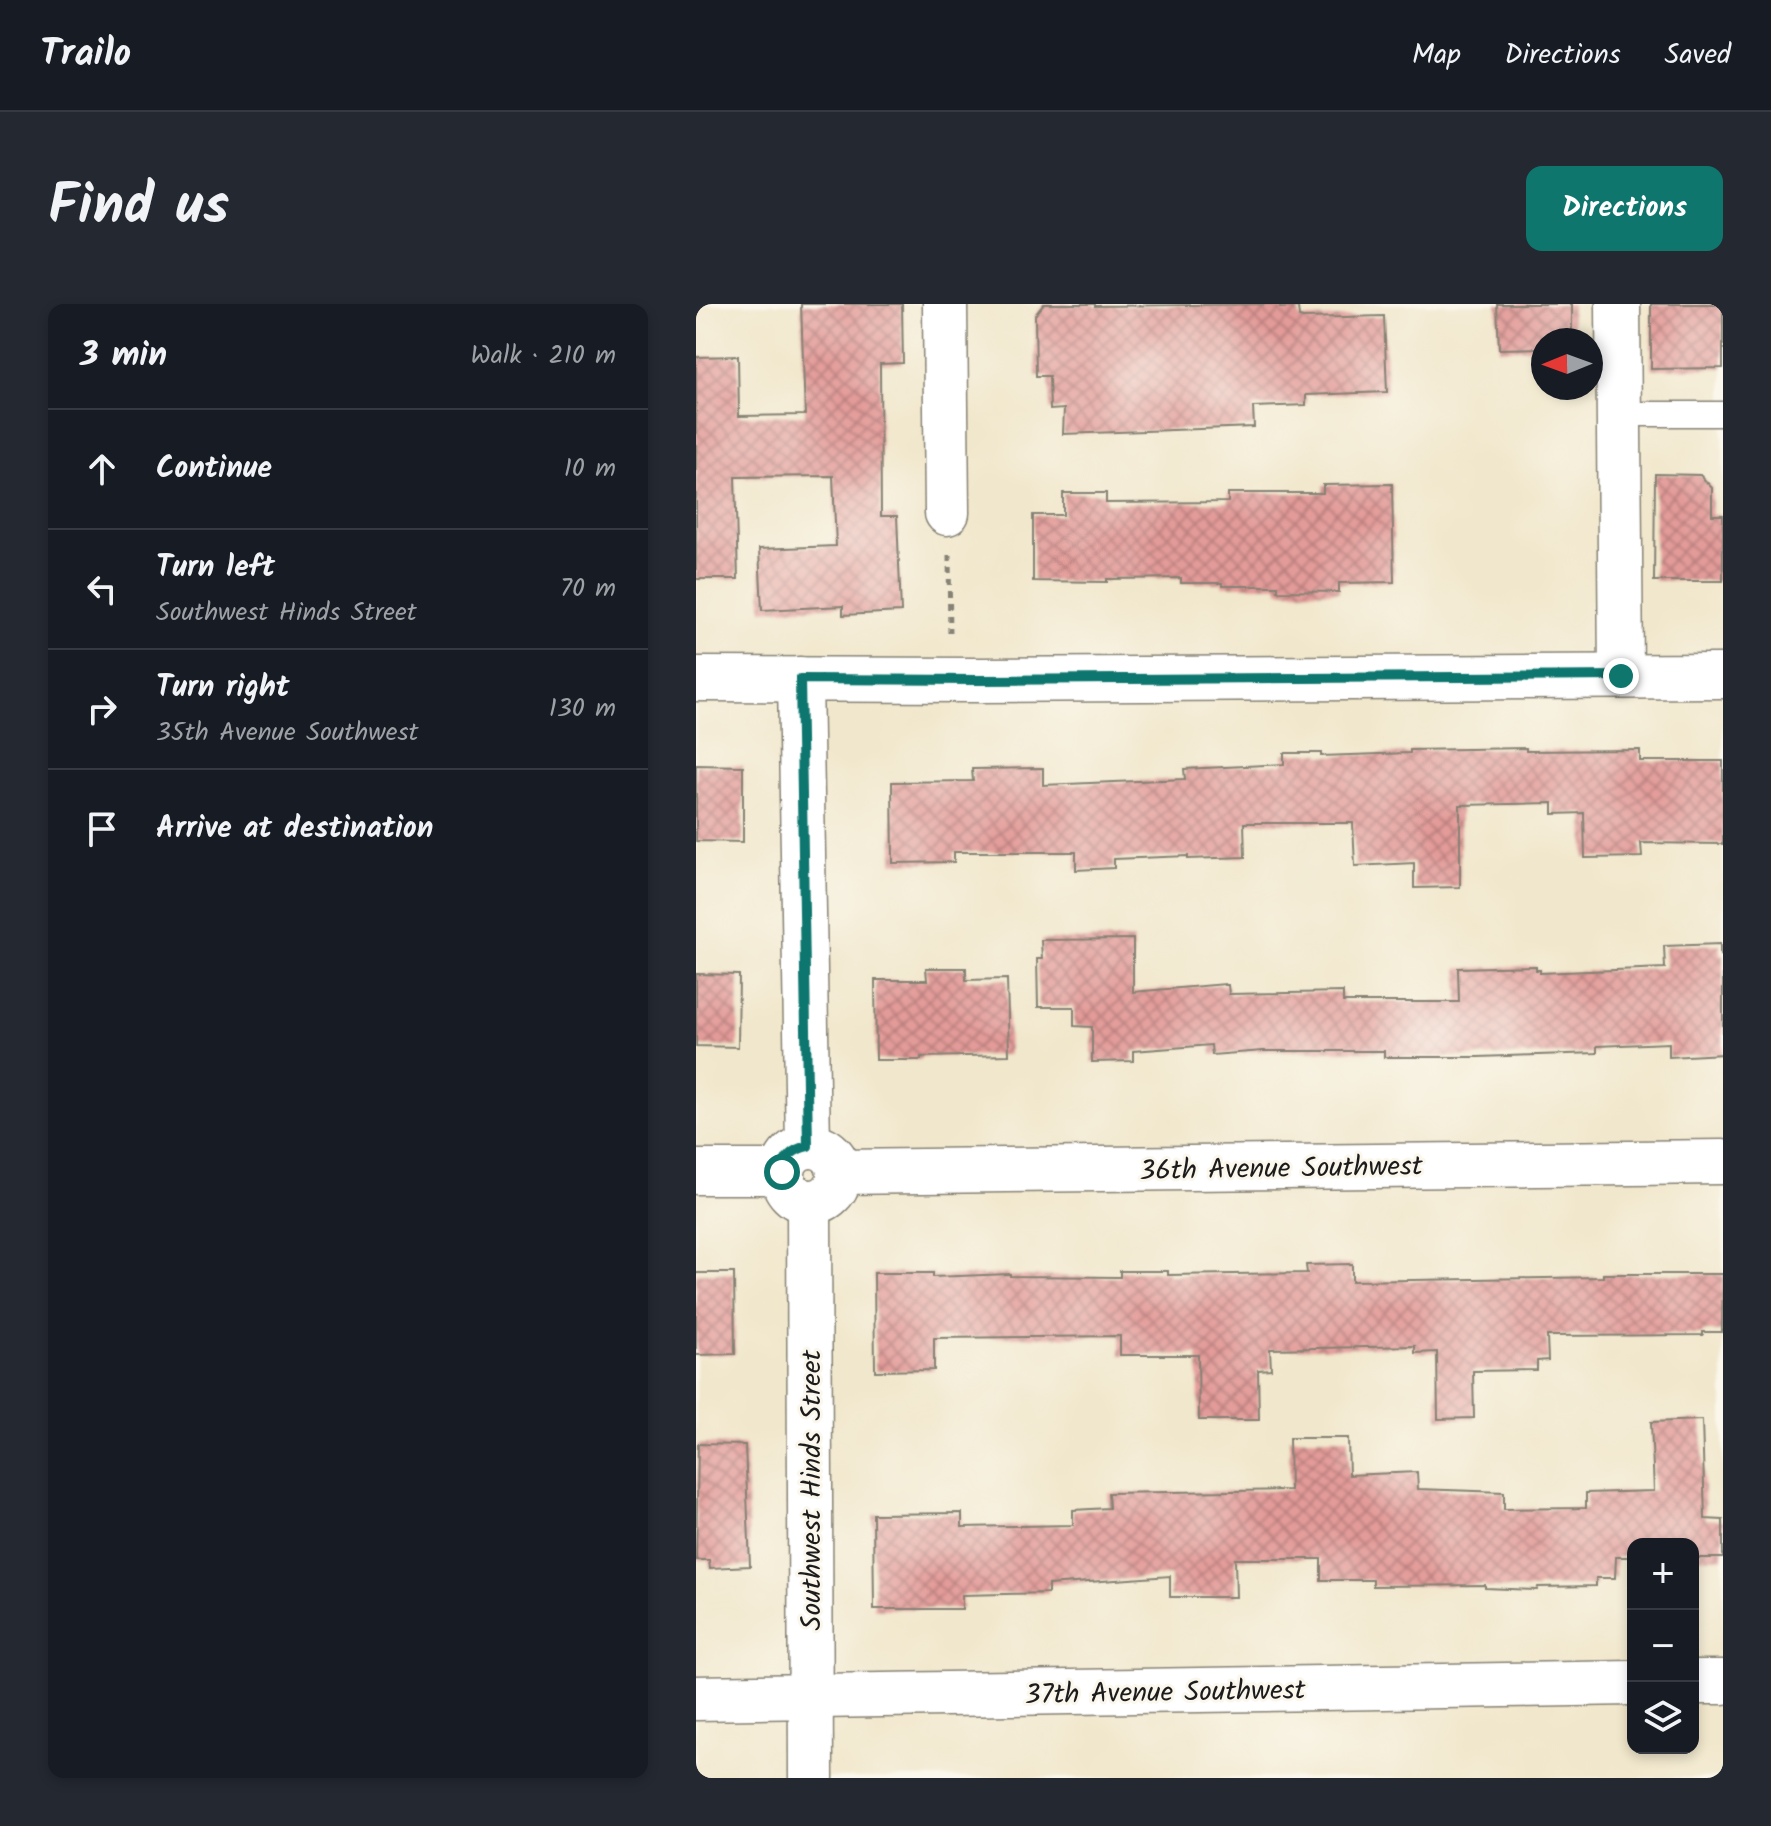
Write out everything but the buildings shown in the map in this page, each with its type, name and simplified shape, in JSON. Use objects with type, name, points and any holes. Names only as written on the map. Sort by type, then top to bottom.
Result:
[{"type":"street","points":[[945,304],[948,531]]},
{"type":"street","points":[[1618,304],[1621,676]]},
{"type":"street","points":[[696,679],[1723,676]]},
{"type":"street","name":"Southwest Hinds Street","points":[[800,679],[810,1173],[811,1778]]},
{"type":"street","name":"36th Avenue Southwest","points":[[696,1172],[1723,1162]]},
{"type":"street","points":[[1699,1682],[1723,1682]]},
{"type":"street","name":"37th Avenue Southwest","points":[[696,1698],[1627,1683]]},
{"type":"lane","points":[[1619,414],[1723,414]]},
{"type":"path","points":[[948,531],[949,625]]},
{"type":"route","points":[[782,1172],[788,1157],[795,1150],[808,1146],[800,679],[1621,676]]}]
